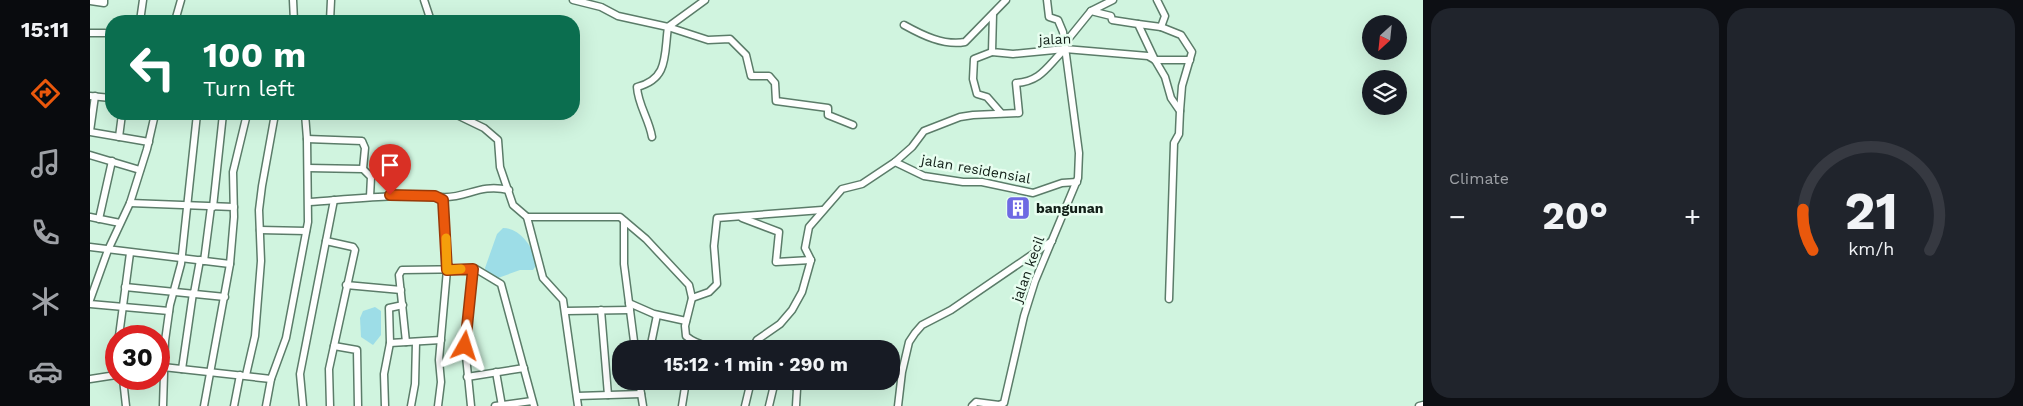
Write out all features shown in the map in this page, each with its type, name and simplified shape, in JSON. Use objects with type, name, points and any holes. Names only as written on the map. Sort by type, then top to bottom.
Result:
[{"type":"street","points":[[90,2],[104,3],[104,0]]},
{"type":"street","points":[[141,15],[143,0]]},
{"type":"street","points":[[177,15],[181,0]]},
{"type":"street","points":[[293,0],[294,15]]},
{"type":"street","points":[[330,15],[331,0]]},
{"type":"street","points":[[424,0],[429,15]]},
{"type":"street","points":[[573,0],[601,7],[618,16],[668,27],[708,40],[730,39],[746,55],[751,76],[769,76],[775,82],[776,100],[828,108],[828,114],[853,125]]},
{"type":"street","points":[[652,137],[649,124],[640,106],[636,87],[650,84],[660,74],[664,65],[668,27],[705,0]]},
{"type":"street","points":[[904,24],[928,38],[958,43],[965,42],[1006,0]]},
{"type":"street","name":"jalan kecil","points":[[972,406],[976,402],[999,406],[1004,403],[1024,316],[1052,240],[1077,182],[1079,153],[1065,46],[1058,20],[1049,16],[1047,0]]},
{"type":"street","name":"jalan","points":[[1065,46],[1091,11],[1113,0]]},
{"type":"street","points":[[1157,0],[1165,16],[1160,27]]},
{"type":"street","points":[[1091,11],[1111,16],[1112,20],[1160,27],[1181,35],[1192,52],[1182,86],[1179,134],[1174,143],[1169,299]]},
{"type":"street","points":[[993,14],[992,52],[974,59],[974,79],[977,94],[987,97],[1001,113]]},
{"type":"street","points":[[1138,24],[1164,77],[1171,98],[1180,111]]},
{"type":"street","points":[[90,33],[105,32]]},
{"type":"street","name":"jalan","points":[[992,52],[1013,54],[1065,46],[1148,56],[1155,60],[1190,60]]},
{"type":"street","name":"jalan residensial","points":[[1065,46],[1041,76],[1031,82],[1016,82],[1019,113],[960,117],[924,132],[912,147],[895,162],[924,176],[962,182],[982,182],[1033,194],[1062,182],[1077,182]]},
{"type":"street","points":[[93,96],[90,132],[149,142]]},
{"type":"street","points":[[119,137],[121,120]]},
{"type":"street","points":[[90,300],[108,250],[130,203],[149,142],[154,120]]},
{"type":"street","points":[[166,325],[182,257],[196,120]]},
{"type":"street","points":[[182,369],[193,293],[202,260],[212,207],[222,120]]},
{"type":"street","points":[[204,406],[230,264],[234,207],[233,172],[246,120]]},
{"type":"street","points":[[234,406],[255,336],[261,261],[262,186],[274,120]]},
{"type":"street","points":[[266,406],[272,379],[286,338],[306,231],[309,202],[305,120]]},
{"type":"street","points":[[470,120],[484,128],[498,140],[500,167],[513,205],[526,217],[543,278],[563,300],[578,406]]},
{"type":"street","points":[[307,139],[362,141],[365,148],[363,169]]},
{"type":"street","points":[[90,155],[140,170]]},
{"type":"street","points":[[99,219],[112,161]]},
{"type":"street","points":[[757,340],[780,324],[792,310],[802,292],[811,260],[805,248],[809,227],[822,210],[842,189],[862,184],[895,162]]},
{"type":"street","points":[[308,168],[363,169],[371,177],[370,197]]},
{"type":"street","points":[[309,202],[409,195],[440,197],[468,193],[484,187],[508,190]]},
{"type":"street","points":[[438,406],[447,270],[444,204],[440,197]]},
{"type":"street","points":[[304,406],[300,374],[334,200]]},
{"type":"street","points":[[130,203],[234,207]]},
{"type":"street","points":[[692,298],[709,292],[717,284],[714,246],[717,218],[822,210]]},
{"type":"street","points":[[526,217],[615,216],[624,221],[686,281],[692,298],[686,321],[686,336],[691,340]]},
{"type":"street","points":[[739,216],[779,232],[776,262],[811,260]]},
{"type":"street","points":[[90,217],[120,223]]},
{"type":"street","points":[[624,221],[624,264],[634,340]]},
{"type":"street","points":[[260,230],[306,231]]},
{"type":"street","points":[[898,406],[902,372],[909,342],[915,333],[922,326],[951,310],[1052,240]]},
{"type":"street","points":[[326,241],[353,247],[355,250],[328,369],[330,406]]},
{"type":"street","points":[[90,247],[230,264]]},
{"type":"street","points":[[120,325],[130,253]]},
{"type":"street","points":[[471,406],[466,377],[465,346],[473,269]]},
{"type":"street","points":[[406,342],[399,275],[402,270],[473,269],[487,274],[501,284],[533,404],[500,406],[496,372]]},
{"type":"street","points":[[346,285],[401,290]]},
{"type":"street","points":[[125,287],[225,297]]},
{"type":"street","points":[[90,304],[169,311]]},
{"type":"street","points":[[385,406],[384,374],[390,343],[389,308],[402,305]]},
{"type":"street","points":[[566,311],[629,307],[686,321]]},
{"type":"street","points":[[600,310],[608,395]]},
{"type":"street","points":[[652,340],[657,315]]},
{"type":"street","points":[[390,343],[441,340]]},
{"type":"street","points":[[411,406],[415,384],[416,342]]},
{"type":"street","points":[[334,346],[357,350],[358,406]]},
{"type":"street","points":[[466,377],[524,368]]},
{"type":"street","points":[[170,369],[272,379]]},
{"type":"street","points":[[90,379],[105,377]]},
{"type":"street","points":[[124,390],[126,406]]},
{"type":"street","points":[[162,390],[163,406]]},
{"type":"street","points":[[640,390],[643,406]]},
{"type":"street","points":[[682,406],[685,390]]},
{"type":"street","points":[[745,406],[749,390]]},
{"type":"street","points":[[769,406],[773,390]]},
{"type":"street","points":[[796,406],[797,390]]},
{"type":"street","points":[[576,396],[641,394]]},
{"type":"street","points":[[1419,406],[1423,405]]},
{"type":"water","points":[[503,228],[510,229],[526,240],[537,264],[533,270],[520,270],[498,278],[486,272],[485,268],[497,234]]},
{"type":"water","points":[[375,307],[381,311],[381,335],[373,345],[361,337],[360,318],[363,311]]},
{"type":"slow traffic","points":[[446,238],[447,270],[461,269]]},
{"type":"place","name":"bangunan","points":[[1018,208]]},
{"type":"route","points":[[390,195],[435,196],[443,200],[447,270],[473,269],[465,346]]}]
